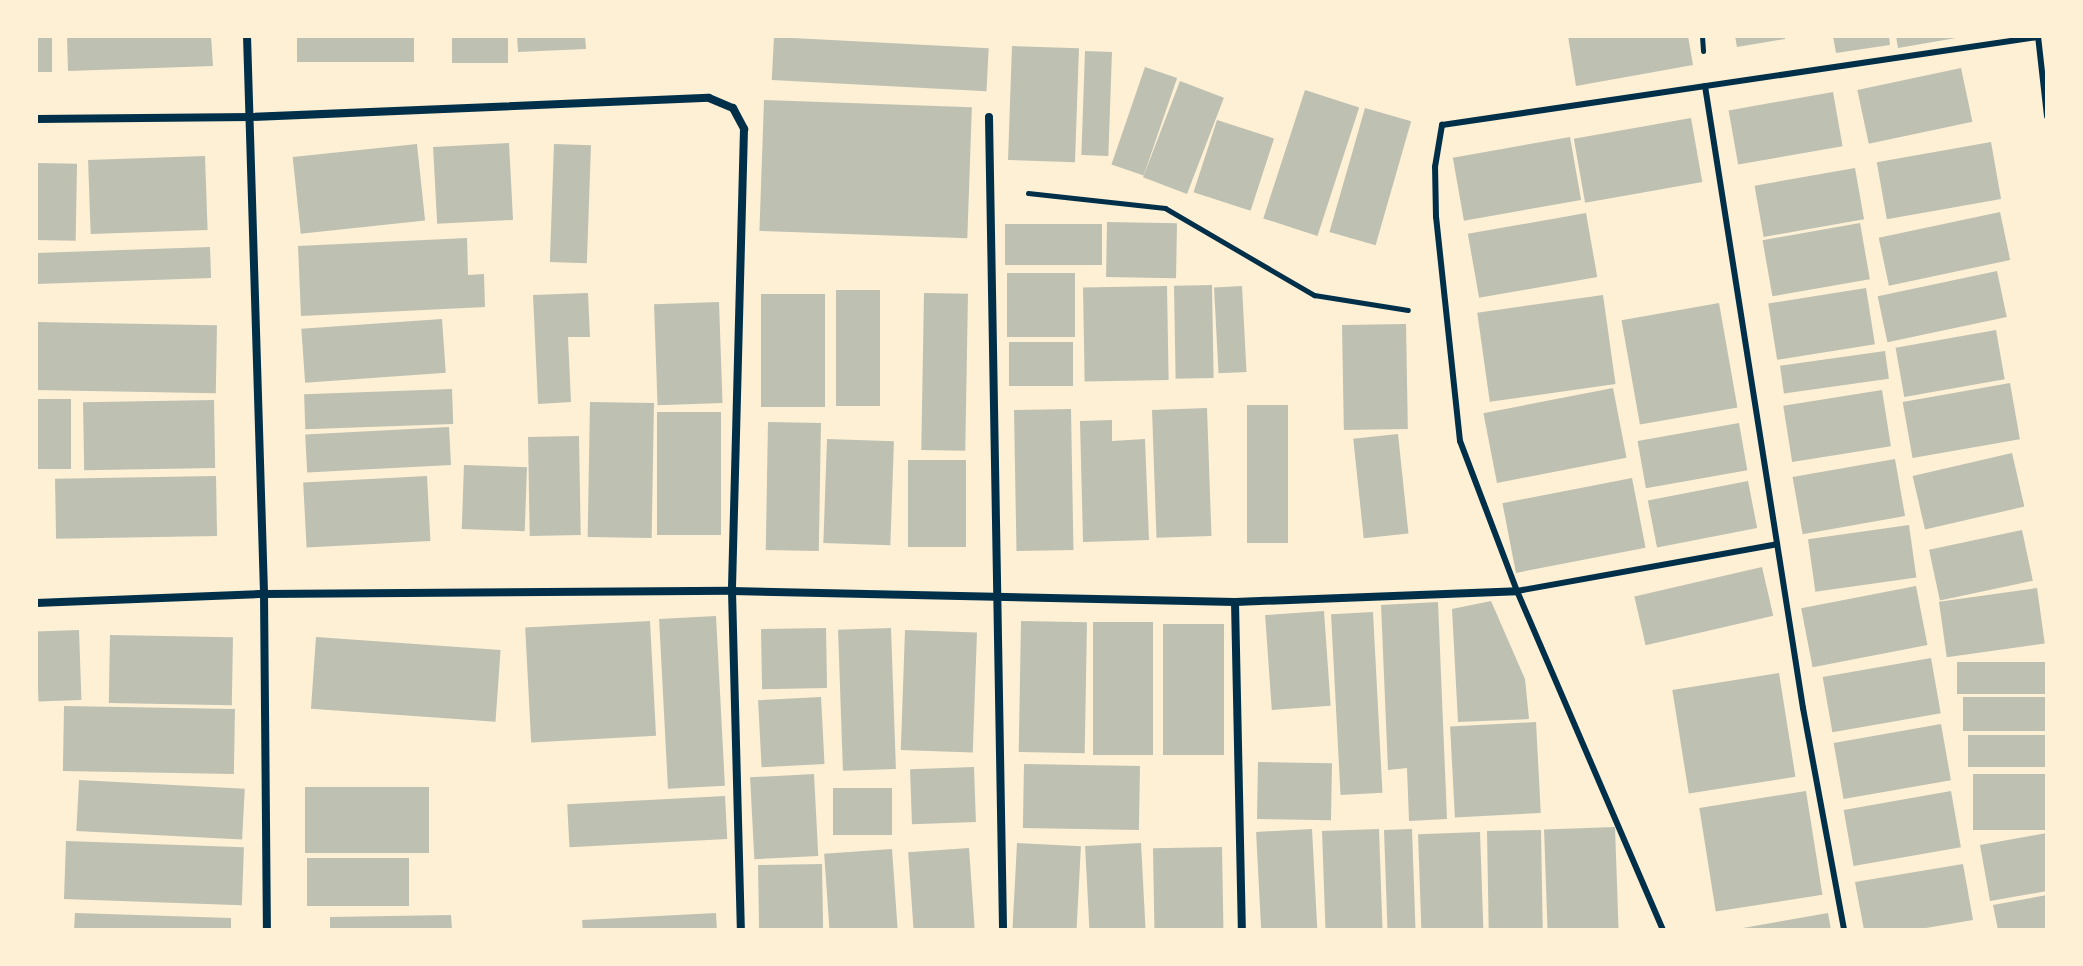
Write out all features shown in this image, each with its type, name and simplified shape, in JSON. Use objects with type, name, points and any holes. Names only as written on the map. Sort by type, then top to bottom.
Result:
[{"type":"street","points":[[247,36],[264,594],[267,930]]},
{"type":"street","points":[[36,119],[251,117],[709,98],[733,108],[744,129],[732,591],[741,930]]},
{"type":"street","points":[[989,117],[1003,930]]},
{"type":"street","points":[[36,603],[264,594],[732,591],[1235,602],[1517,591]]},
{"type":"street","points":[[1235,602],[1242,930]]},
{"type":"lane","points":[[1663,930],[1517,591],[1460,441],[1436,217],[1435,167],[1442,125],[2038,36],[2047,116]]},
{"type":"lane","points":[[1705,86],[1777,544],[1844,930]]},
{"type":"lane","points":[[1517,591],[1777,544]]},
{"type":"path","points":[[991,191],[1165,208],[1314,295],[1446,316]]},
{"type":"building","points":[[36,36],[52,36],[52,72],[36,72]]},
{"type":"building","points":[[67,36],[211,36],[213,66],[68,71]]},
{"type":"building","points":[[297,36],[414,36],[414,62],[297,62]]},
{"type":"building","points":[[452,36],[508,36],[508,63],[452,63]]},
{"type":"building","points":[[517,36],[585,36],[586,49],[518,52]]},
{"type":"building","points":[[1568,36],[1688,36],[1693,65],[1576,86]]},
{"type":"building","points":[[1735,36],[1785,36],[1785,39],[1737,47]]},
{"type":"building","points":[[1833,36],[1889,36],[1890,45],[1836,53]]},
{"type":"building","points":[[1896,36],[1956,36],[1956,38],[1898,48]]},
{"type":"building","points":[[774,37],[989,48],[986,91],[772,80]]},
{"type":"building","points":[[1012,46],[1079,48],[1075,162],[1008,160]]},
{"type":"building","points":[[1085,51],[1112,52],[1108,156],[1081,155]]},
{"type":"building","points":[[1145,67],[1177,78],[1144,175],[1111,164]]},
{"type":"building","points":[[1961,68],[1972,122],[1869,144],[1857,90]]},
{"type":"building","points":[[1180,81],[1224,98],[1187,194],[1143,177]]},
{"type":"building","points":[[1305,90],[1359,108],[1317,236],[1263,218]]},
{"type":"building","points":[[1833,92],[1843,146],[1738,165],[1729,110]]},
{"type":"building","points":[[764,100],[972,107],[967,238],[759,231]]},
{"type":"building","points":[[1365,108],[1411,121],[1376,245],[1329,232]]},
{"type":"building","points":[[1691,118],[1702,182],[1585,203],[1574,139]]},
{"type":"building","points":[[1217,120],[1274,139],[1251,211],[1194,192]]},
{"type":"building","points":[[1570,137],[1581,200],[1464,221],[1453,158]]},
{"type":"building","points":[[1991,142],[2001,199],[1887,219],[1877,162]]},
{"type":"building","points":[[509,143],[513,220],[437,224],[433,147]]},
{"type":"building","points":[[417,144],[425,221],[301,234],[293,157]]},
{"type":"building","points":[[554,144],[591,145],[587,263],[550,262]]},
{"type":"building","points":[[205,156],[208,230],[91,234],[88,160]]},
{"type":"building","points":[[36,163],[77,164],[76,241],[36,240]]},
{"type":"building","points":[[1855,168],[1864,219],[1764,237],[1755,186]]},
{"type":"building","points":[[2000,212],[2010,260],[1889,286],[1879,238]]},
{"type":"building","points":[[1586,213],[1597,277],[1479,298],[1468,234]]},
{"type":"building","points":[[1107,222],[1177,223],[1176,278],[1106,277]]},
{"type":"building","points":[[1860,223],[1870,279],[1772,296],[1763,240]]},
{"type":"building","points":[[1005,224],[1102,224],[1102,265],[1005,265]]},
{"type":"building","points":[[467,238],[468,275],[484,274],[485,307],[301,316],[298,246]]},
{"type":"building","points":[[210,247],[211,278],[37,284],[36,253]]},
{"type":"building","points":[[1997,271],[2007,317],[1887,342],[1878,296]]},
{"type":"building","points":[[1007,273],[1075,273],[1075,337],[1007,337]]},
{"type":"building","points":[[1212,285],[1214,378],[1176,379],[1174,286]]},
{"type":"building","points":[[1167,286],[1169,380],[1085,381],[1083,287]]},
{"type":"building","points":[[1242,286],[1247,372],[1219,373],[1214,287]]},
{"type":"building","points":[[1866,288],[1875,344],[1777,360],[1768,303]]},
{"type":"building","points":[[836,290],[880,290],[880,406],[836,406]]},
{"type":"building","points":[[588,293],[590,337],[568,337],[571,402],[538,404],[533,295]]},
{"type":"building","points":[[924,293],[968,294],[965,451],[921,450]]},
{"type":"building","points":[[761,294],[825,294],[825,407],[761,407]]},
{"type":"building","points":[[1603,295],[1616,384],[1490,402],[1477,313]]},
{"type":"building","points":[[719,302],[723,403],[658,405],[654,304]]},
{"type":"building","points":[[1719,303],[1737,407],[1640,425],[1622,320]]},
{"type":"building","points":[[442,319],[446,373],[305,383],[301,329]]},
{"type":"building","points":[[36,322],[217,325],[216,393],[36,390]]},
{"type":"building","points":[[1406,324],[1408,429],[1344,430],[1342,325]]},
{"type":"building","points":[[1996,330],[2005,379],[1904,397],[1896,348]]},
{"type":"building","points":[[1009,342],[1073,342],[1073,386],[1009,386]]},
{"type":"building","points":[[1885,351],[1889,379],[1784,393],[1780,366]]},
{"type":"building","points":[[2010,383],[2020,439],[1913,458],[1903,402]]},
{"type":"building","points":[[1613,388],[1627,458],[1497,483],[1483,413]]},
{"type":"building","points":[[452,389],[453,424],[305,429],[304,394]]},
{"type":"building","points":[[1882,390],[1891,446],[1792,462],[1783,406]]},
{"type":"building","points":[[36,399],[71,399],[71,469],[36,469]]},
{"type":"building","points":[[214,400],[215,468],[84,470],[83,402]]},
{"type":"building","points":[[590,402],[654,403],[652,538],[588,537]]},
{"type":"building","points":[[1247,405],[1288,405],[1288,543],[1247,543]]},
{"type":"building","points":[[1207,408],[1211,536],[1157,538],[1152,410]]},
{"type":"building","points":[[1071,409],[1073,550],[1016,551],[1014,410]]},
{"type":"building","points":[[657,412],[721,412],[721,535],[657,535]]},
{"type":"building","points":[[1112,420],[1112,441],[1145,439],[1149,540],[1083,542],[1080,421]]},
{"type":"building","points":[[768,422],[821,423],[819,551],[766,550]]},
{"type":"building","points":[[1739,423],[1747,470],[1646,488],[1638,441]]},
{"type":"building","points":[[449,427],[451,465],[307,472],[305,435]]},
{"type":"building","points":[[1398,434],[1408,533],[1364,538],[1353,439]]},
{"type":"building","points":[[579,436],[581,535],[530,536],[528,437]]},
{"type":"building","points":[[827,439],[894,441],[890,545],[823,543]]},
{"type":"building","points":[[2012,453],[2024,507],[1925,530],[1913,476]]},
{"type":"building","points":[[1895,459],[1905,516],[1803,534],[1793,477]]},
{"type":"building","points":[[908,460],[966,460],[966,547],[908,547]]},
{"type":"building","points":[[464,465],[527,467],[525,531],[462,529]]},
{"type":"building","points":[[216,476],[217,536],[56,539],[55,479]]},
{"type":"building","points":[[427,476],[430,541],[307,547],[303,482]]},
{"type":"building","points":[[1632,478],[1646,548],[1516,573],[1502,503]]},
{"type":"building","points":[[1748,481],[1757,528],[1657,548],[1648,500]]},
{"type":"building","points":[[1909,525],[1916,577],[1815,592],[1808,539]]},
{"type":"building","points":[[2022,530],[2033,581],[1940,601],[1929,550]]},
{"type":"building","points":[[1762,567],[1773,616],[1646,645],[1634,596]]},
{"type":"building","points":[[1916,586],[1927,645],[1813,667],[1801,608]]},
{"type":"building","points":[[2037,588],[2045,643],[1947,657],[1939,602]]},
{"type":"building","points":[[1491,601],[1525,679],[1529,719],[1458,722],[1452,609]]},
{"type":"building","points":[[1438,602],[1447,819],[1409,821],[1407,768],[1388,770],[1381,605]]},
{"type":"building","points":[[1324,611],[1331,706],[1272,710],[1265,615]]},
{"type":"building","points":[[1373,612],[1382,793],[1341,795],[1331,614]]},
{"type":"building","points":[[716,616],[725,786],[668,789],[659,619]]},
{"type":"building","points":[[650,621],[656,736],[531,742],[525,628]]},
{"type":"building","points":[[1021,621],[1087,622],[1085,753],[1019,752]]},
{"type":"building","points":[[1093,622],[1153,622],[1153,755],[1093,755]]},
{"type":"building","points":[[1163,624],[1224,624],[1224,755],[1163,755]]},
{"type":"building","points":[[826,628],[827,688],[762,689],[761,629]]},
{"type":"building","points":[[891,628],[896,769],[843,771],[838,630]]},
{"type":"building","points":[[79,630],[81,700],[38,701],[36,632]]},
{"type":"building","points":[[905,630],[977,633],[973,752],[901,750]]},
{"type":"building","points":[[110,635],[233,637],[232,705],[109,703]]},
{"type":"building","points":[[316,637],[501,650],[496,722],[311,709]]},
{"type":"building","points":[[1931,658],[1941,713],[1832,732],[1823,677]]},
{"type":"building","points":[[1957,662],[2047,662],[2047,694],[1957,694]]},
{"type":"building","points":[[1779,673],[1795,777],[1689,794],[1672,690]]},
{"type":"building","points":[[821,697],[825,764],[762,767],[758,700]]},
{"type":"building","points":[[1963,697],[2047,697],[2047,731],[1963,731]]},
{"type":"building","points":[[64,706],[235,709],[234,774],[63,771]]},
{"type":"building","points":[[1536,722],[1541,813],[1455,817],[1450,727]]},
{"type":"building","points":[[1941,724],[1951,780],[1844,799],[1834,743]]},
{"type":"building","points":[[1968,735],[2047,735],[2047,767],[1968,767]]},
{"type":"building","points":[[1258,762],[1332,763],[1331,820],[1257,819]]},
{"type":"building","points":[[1024,764],[1140,766],[1139,830],[1023,828]]},
{"type":"building","points":[[974,767],[976,822],[912,824],[910,769]]},
{"type":"building","points":[[814,774],[818,856],[754,859],[750,777]]},
{"type":"building","points":[[1973,774],[2047,774],[2047,830],[1973,830]]},
{"type":"building","points":[[79,780],[245,789],[242,840],[76,831]]},
{"type":"building","points":[[305,787],[429,787],[429,853],[305,853]]},
{"type":"building","points":[[833,788],[892,788],[892,835],[833,835]]},
{"type":"building","points":[[1806,791],[1822,895],[1716,912],[1699,808]]},
{"type":"building","points":[[1951,791],[1961,847],[1854,866],[1844,810]]},
{"type":"building","points":[[725,796],[727,839],[569,847],[567,804]]},
{"type":"building","points":[[1615,827],[1619,930],[1548,930],[1544,829]]},
{"type":"building","points":[[1312,829],[1317,930],[1261,930],[1256,832]]},
{"type":"building","points":[[1379,829],[1383,930],[1325,930],[1322,831]]},
{"type":"building","points":[[1412,829],[1416,930],[1388,930],[1384,830]]},
{"type":"building","points":[[1541,830],[1543,930],[1489,930],[1487,831]]},
{"type":"building","points":[[1480,832],[1483,930],[1421,930],[1418,834]]},
{"type":"building","points":[[2047,833],[2047,891],[1990,901],[1980,845]]},
{"type":"building","points":[[66,841],[244,847],[242,905],[64,899]]},
{"type":"building","points":[[1017,843],[1081,846],[1077,930],[1012,930]]},
{"type":"building","points":[[1141,843],[1146,930],[1089,930],[1085,846]]},
{"type":"building","points":[[1222,847],[1223,930],[1154,930],[1153,848]]},
{"type":"building","points":[[969,848],[975,930],[914,930],[908,852]]},
{"type":"building","points":[[892,849],[898,930],[829,930],[824,854]]},
{"type":"building","points":[[307,858],[409,858],[409,906],[307,906]]},
{"type":"building","points":[[822,864],[823,930],[759,930],[758,865]]},
{"type":"building","points":[[1963,864],[1973,920],[1914,930],[1864,930],[1855,882]]},
{"type":"building","points":[[2047,895],[2047,930],[1998,930],[1993,905]]},
{"type":"building","points":[[75,913],[231,918],[231,930],[74,930]]},
{"type":"building","points":[[716,913],[717,930],[583,930],[582,920]]},
{"type":"building","points":[[1828,913],[1831,930],[1743,930],[1743,928]]},
{"type":"building","points":[[451,915],[452,930],[330,930],[330,917]]}]
